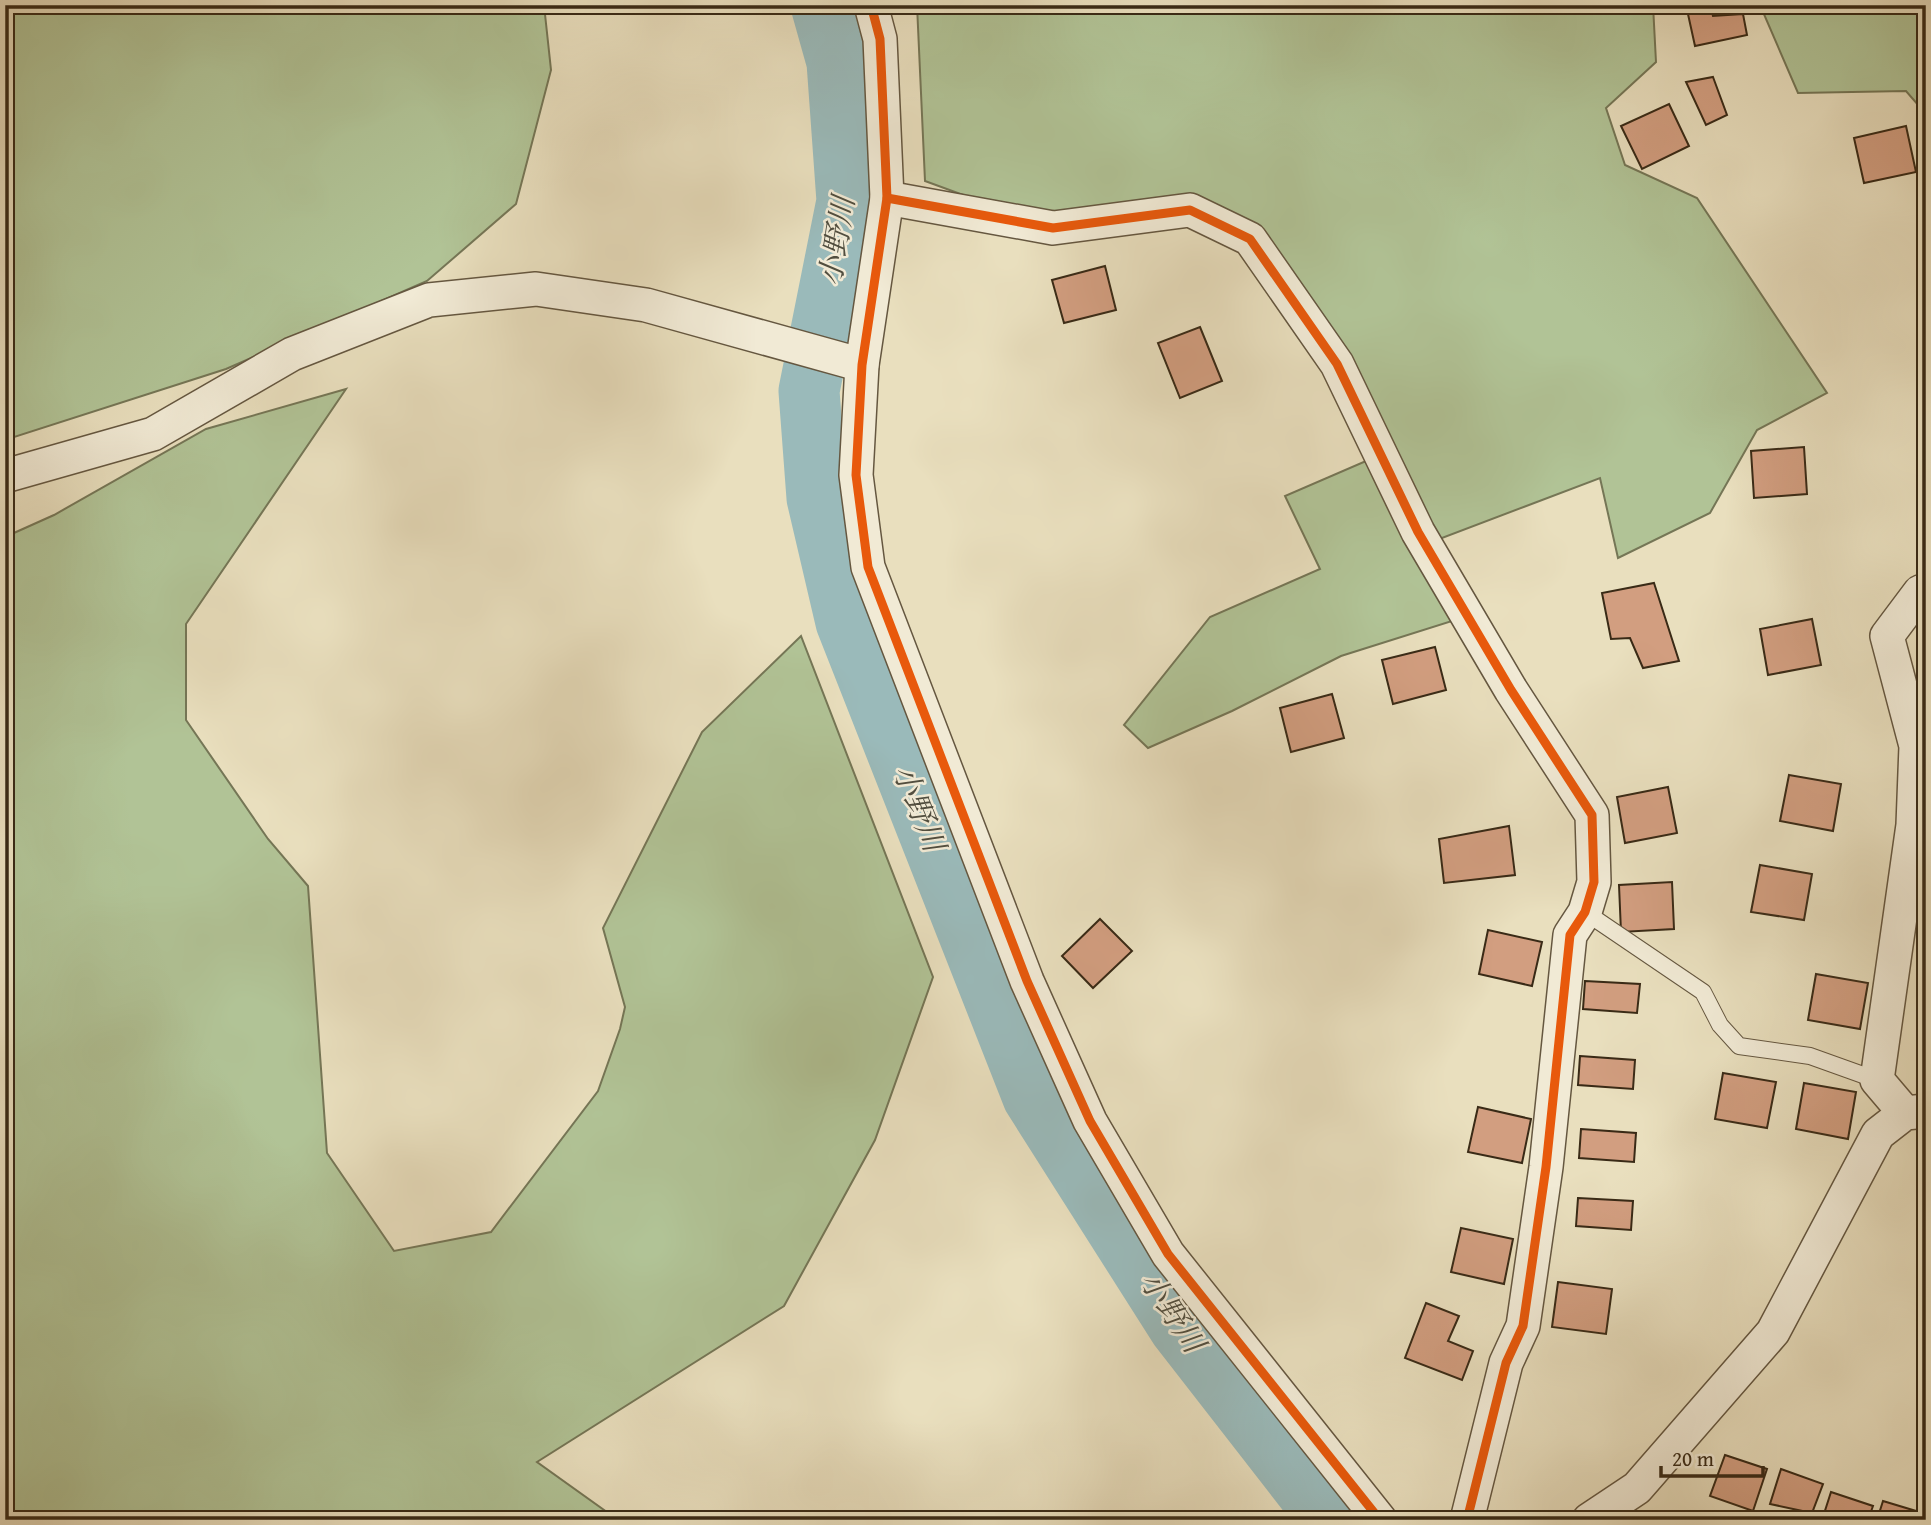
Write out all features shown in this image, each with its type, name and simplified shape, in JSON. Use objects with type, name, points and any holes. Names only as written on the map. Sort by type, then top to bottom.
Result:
[{"type":"street","points":[[871,5],[880,39],[887,198],[862,365],[856,475],[868,568],[1032,994],[1090,1121],[1168,1254],[1380,1520]]},
{"type":"street","points":[[887,198],[1053,228],[1190,210],[1250,239],[1337,364],[1418,531],[1511,690],[1592,815],[1594,882],[1585,912],[1570,934],[1546,1167],[1524,1326],[1506,1363],[1467,1520]]},
{"type":"street","points":[[5,476],[153,434],[292,354],[429,300],[536,289],[646,305],[862,365]]},
{"type":"street","points":[[1589,1520],[1637,1489],[1773,1332],[1878,1134],[1916,1112],[1877,1080],[1913,824],[1916,747],[1887,636],[1920,592],[1926,590]]},
{"type":"lane","points":[[1585,912],[1703,992],[1720,1026],[1739,1046],[1811,1056],[1877,1080]]},
{"type":"green space","points":[[5,5],[544,5],[551,70],[516,204],[427,281],[226,369],[5,440]]},
{"type":"green space","points":[[917,5],[1653,5],[1656,62],[1606,108],[1625,165],[1697,198],[1827,393],[1757,430],[1710,513],[1618,558],[1600,478],[1426,544],[1468,616],[1341,656],[1232,711],[1148,748],[1124,725],[1210,617],[1320,569],[1285,496],[1380,455],[1250,239],[1191,195],[1053,228],[925,181]]},
{"type":"green space","points":[[1760,5],[1926,5],[1926,114],[1906,91],[1798,93]]},
{"type":"green space","points":[[346,389],[186,624],[186,720],[268,839],[308,886],[327,1153],[394,1251],[491,1232],[598,1091],[625,1007],[603,928],[702,732],[801,636],[933,977],[875,1140],[784,1306],[537,1462],[618,1520],[5,1520],[5,537],[54,515],[206,429]]},
{"type":"building","points":[[1686,5],[1710,5],[1713,16],[1743,14],[1747,35],[1695,46]]},
{"type":"building","points":[[1713,77],[1727,115],[1706,125],[1686,82]]},
{"type":"building","points":[[1669,104],[1689,146],[1642,169],[1621,126]]},
{"type":"building","points":[[1906,126],[1916,172],[1864,183],[1854,138]]},
{"type":"building","points":[[1105,266],[1116,310],[1064,323],[1052,280]]},
{"type":"building","points":[[1200,327],[1222,381],[1180,398],[1158,343]]},
{"type":"building","points":[[1804,447],[1807,494],[1754,498],[1751,451]]},
{"type":"building","points":[[1654,583],[1679,661],[1643,668],[1630,638],[1611,639],[1602,593]]},
{"type":"building","points":[[1812,619],[1821,665],[1768,675],[1760,629]]},
{"type":"building","points":[[1435,647],[1446,690],[1393,704],[1382,660]]},
{"type":"building","points":[[1332,694],[1344,738],[1291,752],[1280,708]]},
{"type":"building","points":[[1789,775],[1841,784],[1833,831],[1780,821]]},
{"type":"building","points":[[1668,787],[1677,833],[1625,843],[1617,797]]},
{"type":"building","points":[[1509,826],[1515,875],[1444,883],[1439,839]]},
{"type":"building","points":[[1760,865],[1812,874],[1804,920],[1751,912]]},
{"type":"building","points":[[1672,882],[1674,929],[1621,932],[1619,885]]},
{"type":"building","points":[[1100,919],[1132,951],[1093,988],[1062,956]]},
{"type":"building","points":[[1488,930],[1542,942],[1532,986],[1479,974]]},
{"type":"building","points":[[1816,974],[1868,983],[1860,1029],[1808,1020]]},
{"type":"building","points":[[1585,981],[1640,984],[1637,1013],[1583,1009]]},
{"type":"building","points":[[1580,1056],[1635,1060],[1633,1089],[1578,1085]]},
{"type":"building","points":[[1723,1073],[1776,1082],[1767,1128],[1715,1119]]},
{"type":"building","points":[[1804,1083],[1856,1092],[1848,1139],[1796,1129]]},
{"type":"building","points":[[1478,1107],[1531,1119],[1522,1163],[1468,1152]]},
{"type":"building","points":[[1581,1129],[1636,1133],[1634,1162],[1579,1158]]},
{"type":"building","points":[[1578,1198],[1633,1201],[1631,1230],[1576,1226]]},
{"type":"building","points":[[1461,1228],[1513,1239],[1504,1284],[1451,1272]]},
{"type":"building","points":[[1558,1282],[1612,1289],[1606,1334],[1552,1327]]},
{"type":"building","points":[[1426,1303],[1459,1316],[1448,1341],[1473,1351],[1462,1380],[1405,1358]]},
{"type":"building","points":[[1725,1455],[1767,1469],[1753,1511],[1710,1496]]},
{"type":"building","points":[[1781,1469],[1823,1484],[1812,1513],[1770,1504]]},
{"type":"building","points":[[1831,1492],[1873,1506],[1868,1520],[1822,1520]]},
{"type":"building","points":[[1883,1501],[1926,1514],[1924,1520],[1877,1520]]},
{"type":"waterway","name":"小野川","points":[[821,5],[837,62],[847,201],[809,391],[817,498],[846,622],[1033,1097],[1179,1327],[1329,1520]]},
{"type":"cycle path","points":[[871,5],[880,39],[887,198],[862,365],[856,475],[868,567],[1027,981],[1090,1121],[1168,1254],[1380,1520]]},
{"type":"cycle path","points":[[887,198],[1053,228],[1190,210],[1250,239],[1337,364],[1418,532],[1511,690],[1592,815],[1594,882],[1585,912],[1570,935],[1546,1167],[1523,1326],[1506,1363],[1467,1520]]}]
